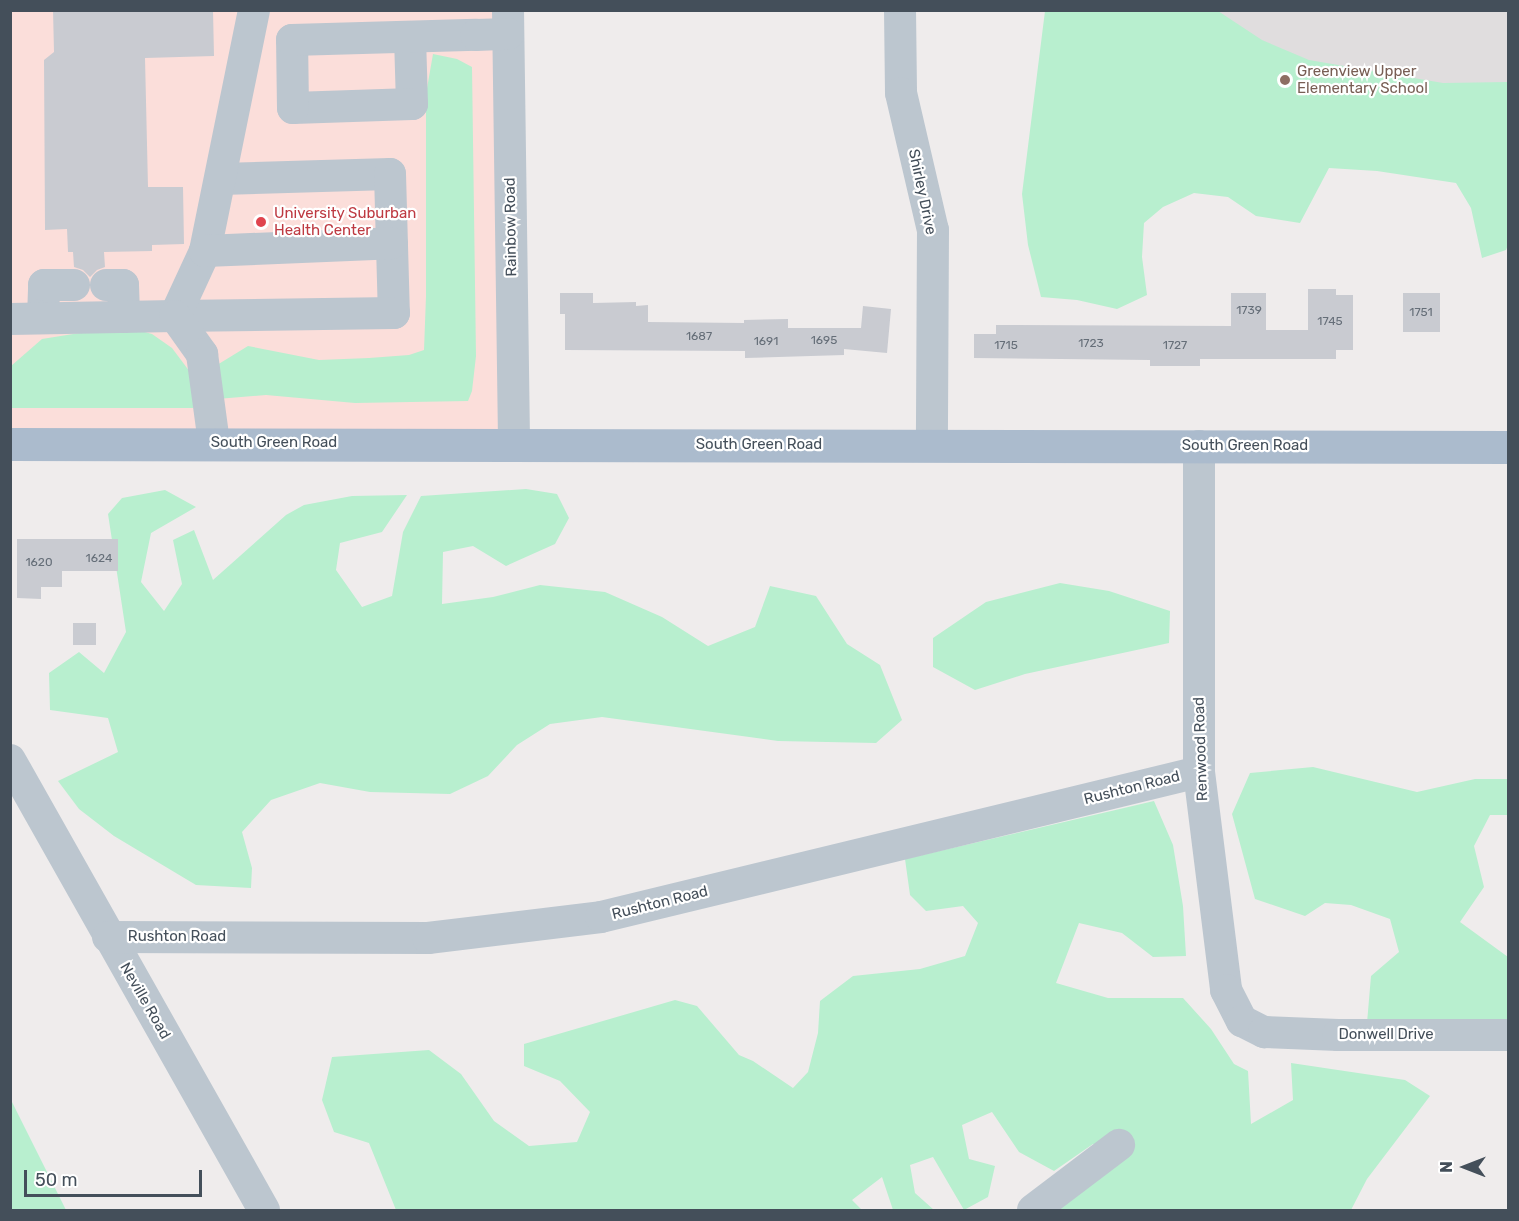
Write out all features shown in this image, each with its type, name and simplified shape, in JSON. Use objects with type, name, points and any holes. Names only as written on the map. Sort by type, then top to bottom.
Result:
[{"type":"main road","name":"South Green Road","points":[[10,444],[514,443],[1509,447]]},
{"type":"street","points":[[175,316],[205,251],[254,10]]},
{"type":"street","name":"Shirley Drive","points":[[900,10],[900,93],[933,230],[932,446]]},
{"type":"street","points":[[410,37],[508,22]]},
{"type":"street","name":"Rainbow Road","points":[[508,22],[514,443]]},
{"type":"street","points":[[10,319],[394,313],[390,174],[221,179]]},
{"type":"street","points":[[205,251],[392,243]]},
{"type":"street","points":[[43,318],[44,285],[74,285]]},
{"type":"street","points":[[106,285],[123,285],[124,316]]},
{"type":"street","points":[[175,316],[202,354],[214,443]]},
{"type":"street","name":"Renwood Road","points":[[1199,446],[1199,772],[1226,990],[1242,1020],[1264,1032]]},
{"type":"street","name":"Neville Road","points":[[10,760],[264,1210]]},
{"type":"street","name":"Rushton Road","points":[[108,937],[428,938],[601,917],[1199,772]]},
{"type":"street","name":"Donwell Drive","points":[[1264,1032],[1338,1035],[1509,1035]]},
{"type":"street","points":[[1033,1210],[1119,1145]]},
{"type":"shaded area","name":"University Suburban Health Center","points":[[10,11],[508,11],[514,443],[11,444]]},
{"type":"shaded area","points":[[1061,11],[1508,11],[1508,150]]},
{"type":"green space","points":[[1045,11],[1218,11],[1262,40],[1309,60],[1443,83],[1508,82],[1508,245],[1506,250],[1482,258],[1471,208],[1456,183],[1377,171],[1329,168],[1300,223],[1256,216],[1228,197],[1194,193],[1163,207],[1144,223],[1142,257],[1147,295],[1117,309],[1077,300],[1041,297],[1028,245],[1022,194]]},
{"type":"green space","points":[[433,54],[457,59],[472,67],[476,356],[472,391],[468,401],[355,403],[266,395],[217,399],[217,365],[248,346],[319,360],[409,355],[424,350],[426,94]]},
{"type":"green space","points":[[123,326],[152,334],[172,348],[190,372],[196,394],[193,408],[11,408],[11,366],[42,339]]},
{"type":"green space","points":[[526,489],[557,494],[569,518],[555,544],[506,566],[473,546],[443,552],[442,604],[493,597],[540,585],[605,592],[662,617],[708,646],[755,627],[770,586],[816,596],[847,644],[880,665],[902,720],[876,743],[778,741],[602,717],[550,724],[517,745],[488,776],[450,794],[370,792],[320,783],[271,800],[242,832],[252,868],[251,888],[196,885],[114,836],[79,809],[58,781],[118,752],[108,718],[50,710],[49,673],[79,652],[104,673],[126,632],[108,514],[122,498],[165,490],[196,507],[151,533],[141,582],[164,611],[182,584],[173,540],[194,530],[213,580],[286,515],[304,505],[352,496],[407,495],[382,532],[340,543],[336,570],[362,607],[392,596],[403,532],[421,496]]},
{"type":"green space","points":[[1060,583],[1109,591],[1170,611],[1169,643],[1025,674],[975,690],[933,667],[933,638],[986,602]]},
{"type":"green space","points":[[1313,767],[1417,792],[1475,779],[1508,779],[1508,815],[1490,815],[1474,846],[1484,887],[1460,922],[1508,957],[1508,1024],[1367,1023],[1371,976],[1399,952],[1390,919],[1351,905],[1325,903],[1305,916],[1255,899],[1232,814],[1250,773]]},
{"type":"green space","points":[[1154,801],[1173,845],[1183,906],[1186,956],[1153,957],[1122,933],[1079,923],[1056,983],[1108,998],[1183,998],[1211,1029],[1234,1064],[1248,1071],[1251,1124],[1293,1100],[1291,1063],[1405,1080],[1430,1096],[1367,1179],[1351,1210],[1033,1210],[1118,1145],[1093,1144],[1054,1171],[1019,1152],[992,1112],[962,1125],[969,1159],[995,1166],[988,1197],[964,1210],[933,1157],[910,1165],[915,1193],[934,1210],[893,1210],[882,1177],[852,1200],[862,1210],[396,1210],[369,1143],[334,1132],[322,1100],[332,1057],[429,1050],[461,1074],[494,1121],[529,1146],[577,1142],[590,1112],[560,1081],[524,1066],[524,1044],[675,1000],[697,1006],[739,1055],[753,1061],[793,1088],[808,1072],[818,1033],[820,1001],[853,976],[920,969],[965,956],[978,923],[963,906],[926,911],[910,895],[905,859]]},
{"type":"green space","points":[[11,1100],[66,1210],[11,1210]]},
{"type":"building","points":[[53,10],[213,10],[214,56],[145,58],[148,187],[183,187],[184,244],[152,245],[152,251],[104,252],[105,267],[97,270],[90,277],[83,270],[74,267],[73,252],[68,252],[67,229],[45,230],[44,60],[54,52]]},
{"type":"building","points":[[1308,289],[1336,289],[1336,295],[1353,295],[1353,350],[1336,350],[1336,359],[1200,359],[1200,366],[1150,366],[1150,360],[974,358],[974,334],[996,334],[996,325],[1231,326],[1231,293],[1266,293],[1266,330],[1308,330]]},
{"type":"building","points":[[560,293],[593,293],[593,303],[636,302],[636,306],[648,305],[648,322],[744,323],[744,320],[788,319],[788,328],[861,328],[863,306],[891,309],[887,353],[844,349],[844,355],[745,358],[745,351],[565,350],[565,314],[560,314]]},
{"type":"building","points":[[1403,293],[1440,293],[1440,332],[1403,332]]},
{"type":"building","points":[[17,539],[118,539],[118,571],[62,571],[62,587],[41,587],[41,599],[17,598]]},
{"type":"building","points":[[73,623],[96,623],[96,645],[73,645]]},
{"type":"place","name":"Greenview Upper Elementary School","points":[[1285,80]]},
{"type":"place","name":"University Suburban Health Center","points":[[261,222]]}]
